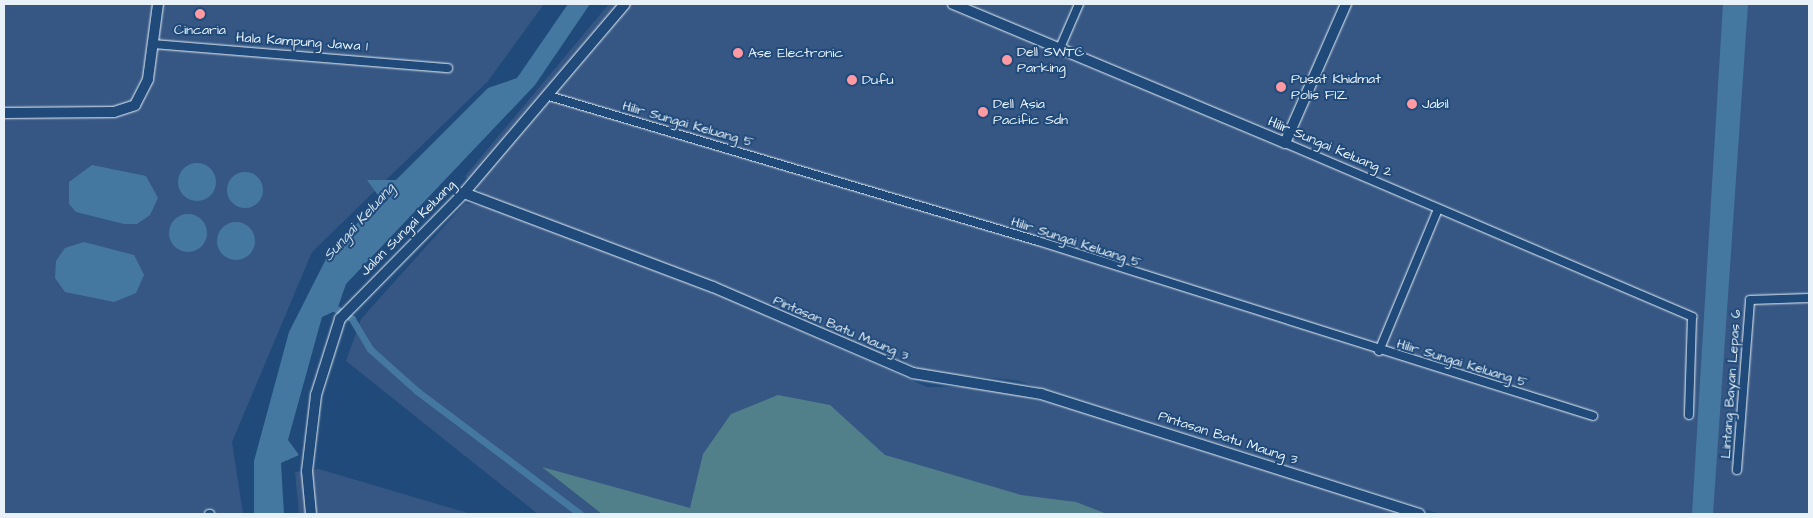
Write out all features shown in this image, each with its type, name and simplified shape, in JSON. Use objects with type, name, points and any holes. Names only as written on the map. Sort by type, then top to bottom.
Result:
[{"type":"street","points":[[4,113],[130,108],[141,98],[148,79],[158,4]]},
{"type":"street","name":"Jalan Sungai Keluang","points":[[310,514],[309,444],[316,395],[334,330],[348,306],[464,193],[549,96],[625,4]]},
{"type":"street","name":"Hilir Sungai Keluang 2","points":[[953,4],[1285,143],[1694,319],[1689,415]]},
{"type":"street","points":[[1060,48],[1079,4]]},
{"type":"street","points":[[1285,143],[1346,4]]},
{"type":"street","name":"Hala Kampung Jawa 1","points":[[154,44],[448,68]]},
{"type":"street","name":"Hilir Sungai Keluang 5","points":[[549,96],[1038,241],[1379,351],[1593,416]]},
{"type":"street","name":"Pintasan Batu Maung 3","points":[[464,193],[713,287],[913,373],[1041,394],[1419,514]]},
{"type":"street","points":[[1379,351],[1438,209]]},
{"type":"street","name":"Lintang Bayan Lepas 6","points":[[1737,470],[1750,300],[1809,298]]},
{"type":"shaded area","points":[[4,4],[544,4],[488,81],[312,252],[232,442],[243,514],[4,514]]},
{"type":"shaded area","points":[[609,4],[1809,4],[1809,514],[1440,514],[1015,380],[929,372],[486,198],[465,176]]},
{"type":"shaded area","points":[[465,203],[497,209],[713,292],[927,387],[979,387],[1076,408],[1407,514],[538,514],[346,361],[361,319]]},
{"type":"shaded area","points":[[319,469],[471,514],[299,514],[295,472]]},
{"type":"green space","points":[[778,395],[830,405],[885,455],[1021,495],[1076,502],[1107,514],[602,514],[542,467],[690,508],[703,454],[731,414]]},
{"type":"water","name":"Sungai Keluang","points":[[568,4],[590,4],[535,85],[346,284],[337,310],[322,317],[288,440],[299,455],[281,463],[284,514],[254,514],[254,461],[289,332],[327,257],[380,198],[367,180],[396,180],[488,88],[517,78]]},
{"type":"water","points":[[1723,4],[1748,4],[1713,514],[1692,514]]},
{"type":"water","points":[[197,163],[210,169],[216,182],[210,195],[197,201],[184,195],[178,182],[184,169]]},
{"type":"water","points":[[92,165],[146,176],[158,198],[150,215],[137,224],[124,224],[76,212],[69,204],[69,182]]},
{"type":"water","points":[[245,172],[252,173],[258,177],[262,183],[262,197],[258,203],[252,207],[245,208],[238,207],[232,203],[228,197],[227,190],[228,183],[232,177],[238,173]]},
{"type":"water","points":[[188,214],[195,215],[201,220],[206,226],[206,240],[201,246],[195,251],[188,252],[181,251],[175,246],[170,240],[169,233],[170,226],[175,220],[181,215]]},
{"type":"water","points":[[236,222],[250,227],[255,241],[250,255],[236,260],[222,255],[217,241],[222,227]]},
{"type":"water","points":[[84,242],[134,255],[144,275],[136,293],[114,302],[65,292],[55,278],[56,261],[65,248]]},
{"type":"waterway","points":[[330,305],[352,319],[370,349],[417,391],[580,514]]},
{"type":"place","name":"Cincaria","points":[[200,14]]},
{"type":"place","name":"Ase Electronic","points":[[738,53]]},
{"type":"place","name":"Dell SWTC Parking","points":[[1007,60]]},
{"type":"place","name":"Dufu","points":[[852,80]]},
{"type":"place","name":"Pusat Khidmat Polis FIZ","points":[[1281,87]]},
{"type":"place","name":"Jabil","points":[[1412,104]]},
{"type":"place","name":"Dell Asia Pacific Sdn","points":[[983,112]]}]
